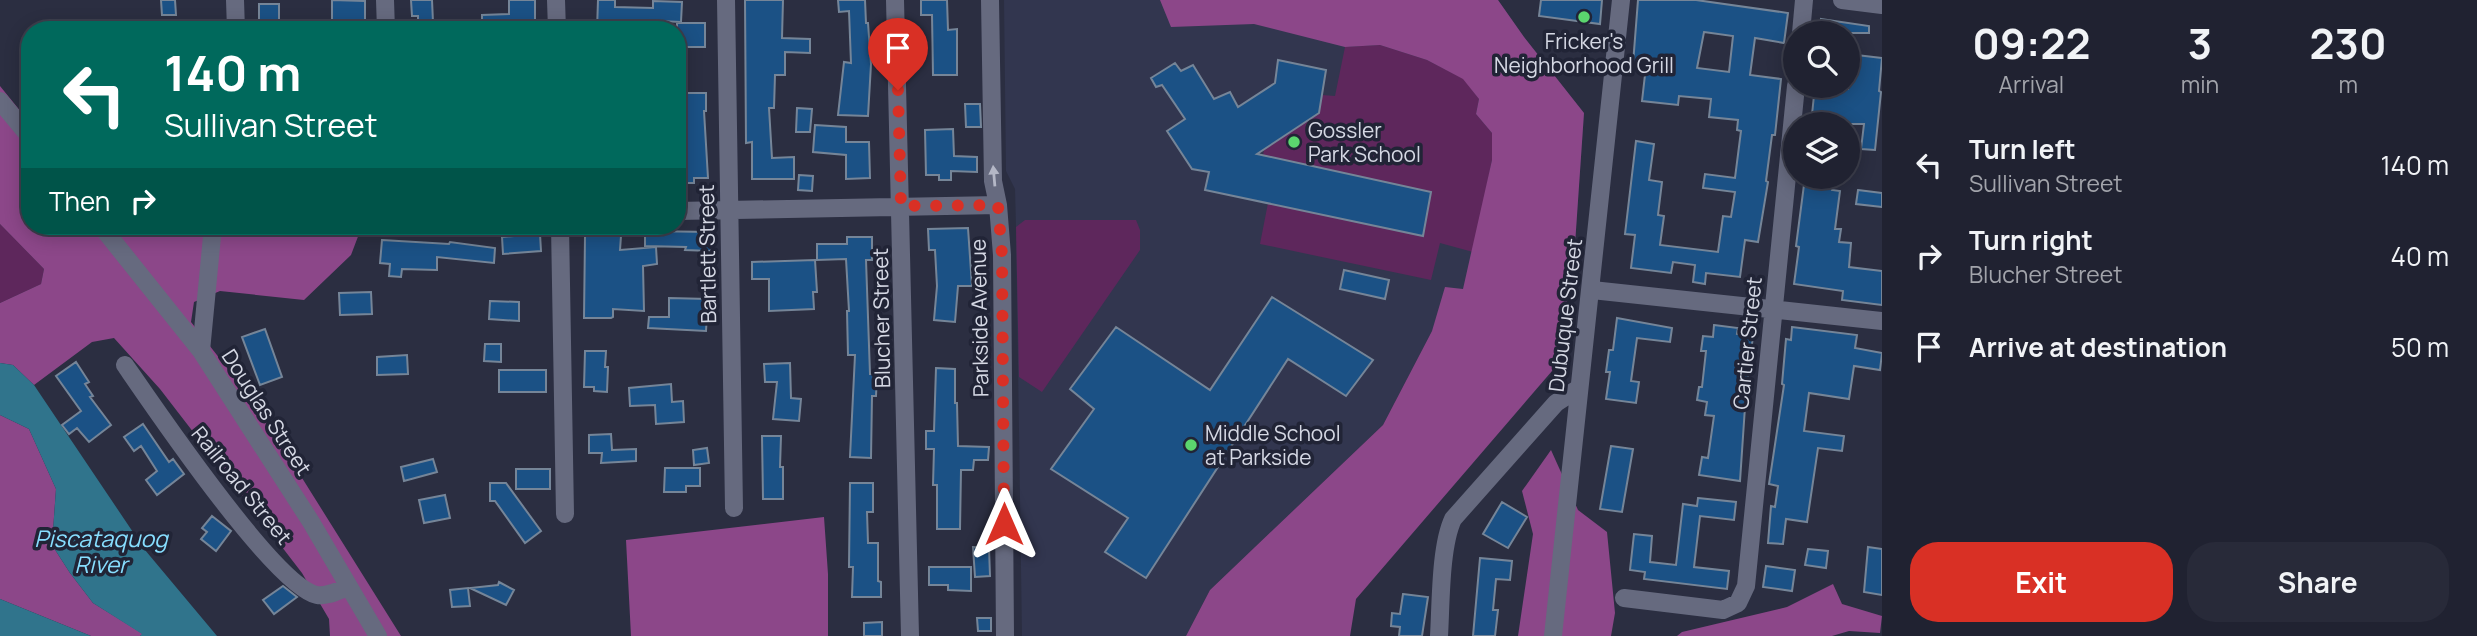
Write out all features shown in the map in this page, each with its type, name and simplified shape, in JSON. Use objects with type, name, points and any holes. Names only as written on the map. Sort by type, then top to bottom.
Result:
[{"type":"street","points":[[235,0],[236,21]]},
{"type":"street","points":[[386,0],[386,21]]},
{"type":"street","points":[[556,0],[557,21]]},
{"type":"street","name":"Bartlett Street","points":[[726,0],[734,508]]},
{"type":"street","name":"Blucher Street","points":[[895,0],[910,636]]},
{"type":"street","name":"Parkside Avenue","points":[[990,0],[993,181],[1002,255],[1005,636]]},
{"type":"street","name":"Dubuque Street","points":[[1553,636],[1620,0]]},
{"type":"street","points":[[1802,21],[1804,0]]},
{"type":"street","points":[[1842,0],[1882,5]]},
{"type":"street","name":"Cartier Street","points":[[1624,598],[1723,610],[1738,603],[1746,586],[1795,98]]},
{"type":"street","points":[[0,100],[21,126]]},
{"type":"street","points":[[686,211],[998,205]]},
{"type":"street","name":"Douglas Street","points":[[108,235],[201,351],[311,522],[378,636]]},
{"type":"street","points":[[201,351],[212,235]]},
{"type":"street","points":[[560,235],[565,514]]},
{"type":"street","points":[[1591,290],[1882,321]]},
{"type":"street","name":"Railroad Street","points":[[125,365],[184,450],[281,569],[300,588],[318,596],[348,587]]},
{"type":"street","points":[[1439,636],[1446,545],[1448,529],[1453,519],[1556,402],[1579,387]]},
{"type":"shaded area","name":"Gossler Park School","points":[[1004,0],[1498,0],[1584,113],[1573,274],[1432,331],[1383,425],[1210,590],[1186,636],[1022,636],[1015,189],[1006,171]]},
{"type":"shaded area","points":[[1160,0],[1498,0],[1584,113],[1573,274],[1552,371],[1356,599],[1350,636],[1186,636],[1210,590],[1383,425],[1432,331],[1445,287],[1463,289],[1492,160],[1492,133],[1476,114],[1479,99],[1463,79],[1427,60],[1380,45],[1345,47],[1254,24],[1171,27]]},
{"type":"shaded area","points":[[1380,45],[1427,60],[1464,79],[1479,99],[1476,114],[1492,133],[1492,160],[1473,252],[1440,243],[1431,280],[1260,244],[1268,203],[1423,235],[1430,192],[1263,156],[1264,149],[1318,113],[1322,95],[1335,96],[1345,47]]},
{"type":"shaded area","points":[[0,86],[21,112],[21,235],[359,235],[351,255],[304,300],[220,291],[194,302],[191,322],[257,406],[401,636],[330,636],[329,619],[302,573],[160,389],[114,338],[92,342],[34,385],[13,365],[0,363],[0,303],[41,284],[44,269],[0,224]]},
{"type":"shaded area","points":[[1025,220],[1136,220],[1140,230],[1140,250],[1042,392],[1019,377],[1016,227]]},
{"type":"shaded area","points":[[0,224],[44,269],[41,284],[0,303]]},
{"type":"shaded area","points":[[0,415],[29,429],[56,489],[52,545],[93,603],[143,634],[140,636],[91,636],[0,599]]},
{"type":"shaded area","points":[[1551,450],[1578,510],[1607,532],[1615,613],[1611,636],[1518,636],[1533,534],[1522,491]]},
{"type":"shaded area","points":[[824,517],[828,636],[631,636],[626,540]]},
{"type":"shaded area","points":[[1833,584],[1842,604],[1882,616],[1880,633],[1849,631],[1832,636],[1677,636],[1682,632],[1787,607]]},
{"type":"water","name":"Piscataquog River","points":[[0,363],[13,365],[34,385],[145,550],[217,636],[140,636],[142,634],[93,603],[52,545],[56,489],[29,429],[0,415]]},
{"type":"water","name":"Piscataquog River","points":[[0,599],[91,636],[0,636]]},
{"type":"building","points":[[161,0],[175,0],[176,15],[162,15]]},
{"type":"building","points":[[332,0],[365,1],[365,20],[332,21]]},
{"type":"building","points":[[411,0],[432,0],[433,21],[418,21],[418,16],[412,16]]},
{"type":"building","points":[[509,0],[535,0],[535,21],[482,21],[482,15],[509,14]]},
{"type":"building","points":[[598,0],[615,0],[615,7],[653,8],[653,1],[682,2],[681,21],[597,21]]},
{"type":"building","points":[[745,0],[783,0],[782,38],[810,39],[810,53],[785,52],[785,75],[775,75],[774,108],[769,108],[772,158],[794,157],[794,179],[752,179],[752,142],[746,143]]},
{"type":"building","points":[[838,0],[865,0],[871,64],[868,116],[838,115],[844,62],[851,63],[849,11],[839,12]]},
{"type":"building","points":[[921,0],[947,0],[948,30],[957,29],[957,75],[933,75],[932,15],[921,15]]},
{"type":"building","points":[[1541,0],[1602,0],[1600,24],[1539,16]]},
{"type":"building","points":[[1638,0],[1696,0],[1788,13],[1787,21],[1783,21],[1783,43],[1755,38],[1750,75],[1781,79],[1758,242],[1745,240],[1740,277],[1706,273],[1705,284],[1693,282],[1695,265],[1673,262],[1671,273],[1631,268],[1635,235],[1625,234],[1636,141],[1654,144],[1649,180],[1662,182],[1658,215],[1664,216],[1660,245],[1718,252],[1723,216],[1731,217],[1735,192],[1703,188],[1705,174],[1735,178],[1741,131],[1737,130],[1738,120],[1709,117],[1711,99],[1679,96],[1678,105],[1642,101],[1646,66],[1633,64]],"holes":[[[1704,32],[1733,36],[1729,72],[1697,68]]]},
{"type":"building","points":[[259,4],[279,4],[279,21],[259,21]]},
{"type":"building","points":[[686,23],[705,23],[705,47],[686,47]]},
{"type":"building","points":[[1860,25],[1869,26],[1869,33],[1860,33]]},
{"type":"building","points":[[1860,55],[1882,58],[1875,150],[1861,149],[1864,124],[1860,124],[1860,112],[1812,112],[1814,98],[1860,98]]},
{"type":"building","points":[[1278,60],[1326,70],[1319,113],[1257,154],[1431,192],[1423,236],[1205,190],[1209,172],[1192,169],[1167,131],[1185,119],[1162,85],[1156,87],[1151,78],[1175,63],[1181,71],[1193,65],[1214,99],[1230,92],[1238,107],[1275,83]]},
{"type":"building","points":[[686,93],[706,93],[704,111],[708,178],[694,178],[694,183],[686,183]]},
{"type":"building","points":[[965,104],[980,104],[981,127],[966,127]]},
{"type":"building","points":[[797,108],[812,109],[810,132],[796,132]]},
{"type":"building","points":[[815,125],[846,127],[846,142],[869,142],[870,178],[846,179],[846,155],[813,152]]},
{"type":"building","points":[[953,129],[954,156],[977,157],[977,172],[951,171],[951,180],[939,180],[939,175],[926,175],[925,130]]},
{"type":"building","points":[[799,175],[813,176],[812,191],[798,190]]},
{"type":"building","points":[[1803,189],[1840,191],[1835,229],[1841,229],[1839,242],[1851,243],[1849,267],[1882,271],[1882,305],[1842,300],[1843,291],[1794,284],[1799,247],[1796,246]]},
{"type":"building","points":[[1858,190],[1882,193],[1882,207],[1856,204]]},
{"type":"building","points":[[968,228],[972,286],[958,286],[955,322],[934,320],[937,286],[935,250],[929,250],[928,229]]},
{"type":"building","points":[[711,232],[711,251],[685,250],[686,247],[645,246],[645,235]]},
{"type":"building","points":[[540,235],[541,251],[503,254],[502,237]]},
{"type":"building","points":[[585,236],[621,236],[620,250],[656,247],[657,264],[643,266],[644,311],[613,309],[611,318],[584,318]]},
{"type":"building","points":[[847,237],[872,237],[872,260],[866,260],[870,374],[877,374],[876,396],[872,396],[871,458],[850,457],[855,355],[848,355],[846,259],[817,260],[817,244],[847,244]]},
{"type":"building","points":[[382,240],[450,242],[495,248],[494,263],[437,257],[437,270],[402,269],[401,277],[389,276],[390,264],[380,263]]},
{"type":"building","points":[[815,260],[817,292],[813,292],[814,309],[769,311],[769,279],[752,279],[752,262]]},
{"type":"building","points":[[1344,270],[1389,280],[1385,299],[1340,289]]},
{"type":"building","points":[[371,292],[372,314],[340,315],[339,293]]},
{"type":"building","points":[[1272,297],[1373,360],[1346,396],[1288,359],[1146,578],[1105,552],[1128,518],[1051,469],[1094,409],[1070,389],[1116,327],[1210,390]]},
{"type":"building","points":[[669,298],[708,299],[706,331],[648,328],[649,317],[669,317]]},
{"type":"building","points":[[490,301],[519,302],[519,321],[489,319]]},
{"type":"building","points":[[1617,318],[1672,328],[1670,342],[1637,338],[1631,381],[1639,382],[1636,403],[1606,399],[1610,372],[1606,372],[1609,350],[1613,350]]},
{"type":"building","points":[[1714,325],[1738,328],[1737,334],[1753,336],[1740,481],[1699,475],[1702,457],[1708,458],[1714,416],[1705,415],[1707,402],[1697,400],[1699,387],[1702,387],[1706,351],[1701,351],[1703,336],[1713,337]]},
{"type":"building","points":[[1792,327],[1857,335],[1855,348],[1882,353],[1880,370],[1854,366],[1849,399],[1809,393],[1804,431],[1844,436],[1842,451],[1818,448],[1807,522],[1786,519],[1783,544],[1768,543],[1771,506],[1775,507],[1778,486],[1769,484],[1784,385],[1786,339],[1791,340]]},
{"type":"building","points":[[265,329],[282,377],[260,385],[242,337]]},
{"type":"building","points":[[485,344],[501,344],[501,362],[484,361]]},
{"type":"building","points":[[585,351],[606,351],[607,392],[594,391],[594,387],[584,387]]},
{"type":"building","points":[[407,355],[408,374],[377,375],[377,357]]},
{"type":"building","points":[[76,362],[89,382],[85,384],[93,396],[90,397],[111,425],[89,442],[77,428],[69,434],[62,425],[81,411],[56,376]]},
{"type":"building","points":[[790,363],[791,398],[801,399],[799,421],[773,419],[777,382],[765,382],[764,364]]},
{"type":"building","points":[[936,368],[955,369],[958,446],[989,447],[988,460],[974,460],[973,470],[961,470],[960,529],[937,529],[937,485],[933,485],[934,449],[926,449],[926,431],[934,431]]},
{"type":"building","points":[[499,370],[546,370],[546,392],[499,392]]},
{"type":"building","points":[[671,384],[672,402],[683,401],[684,422],[656,424],[655,405],[630,406],[629,388]]},
{"type":"building","points":[[143,424],[169,462],[173,459],[184,474],[157,495],[146,480],[157,471],[141,446],[134,451],[124,437]]},
{"type":"building","points":[[611,434],[612,450],[636,449],[636,461],[601,463],[602,453],[589,453],[589,435]]},
{"type":"building","points":[[762,436],[781,436],[783,499],[763,499]]},
{"type":"building","points":[[1611,446],[1633,449],[1622,512],[1600,509]]},
{"type":"building","points":[[707,448],[709,463],[694,465],[693,450]]},
{"type":"building","points":[[433,459],[437,472],[404,481],[401,467]]},
{"type":"building","points":[[665,468],[700,468],[700,486],[686,486],[686,492],[664,492]]},
{"type":"building","points":[[516,469],[550,469],[550,489],[516,489]]},
{"type":"building","points":[[490,483],[506,483],[541,531],[525,543],[495,501],[490,501]]},
{"type":"building","points":[[850,483],[873,483],[873,512],[867,512],[868,543],[878,543],[878,581],[881,582],[881,597],[852,597],[853,567],[849,567]]},
{"type":"building","points":[[445,495],[450,518],[424,523],[419,500]]},
{"type":"building","points":[[1698,498],[1736,502],[1734,520],[1700,516],[1694,567],[1729,571],[1727,589],[1644,579],[1645,572],[1630,570],[1634,534],[1652,536],[1650,562],[1676,565],[1683,504],[1697,506]]},
{"type":"building","points":[[1502,502],[1527,517],[1508,548],[1483,534]]},
{"type":"building","points":[[212,516],[231,531],[216,551],[201,539],[207,532],[202,528]]},
{"type":"building","points":[[973,547],[989,548],[990,576],[975,577]]},
{"type":"building","points":[[1868,547],[1882,549],[1882,595],[1864,592]]},
{"type":"building","points":[[1808,549],[1828,551],[1826,568],[1805,565]]},
{"type":"building","points":[[1480,558],[1512,561],[1510,580],[1496,579],[1493,610],[1498,610],[1495,636],[1473,636]]},
{"type":"building","points":[[1766,566],[1795,570],[1792,591],[1763,587]]},
{"type":"building","points":[[929,567],[971,567],[971,591],[948,590],[948,585],[929,585]]},
{"type":"building","points":[[499,582],[514,590],[506,605],[470,588],[498,585]]},
{"type":"building","points":[[283,586],[297,597],[274,614],[263,600]]},
{"type":"building","points":[[468,588],[470,606],[452,607],[450,590]]},
{"type":"building","points":[[1403,594],[1428,597],[1422,636],[1399,636],[1400,627],[1391,626],[1392,613],[1400,614]]},
{"type":"building","points":[[977,618],[991,618],[991,631],[978,631]]},
{"type":"building","points":[[882,622],[882,636],[864,636],[864,623]]},
{"type":"place","name":"Fricker's Neighborhood Grill","points":[[1584,17]]},
{"type":"place","name":"Gossler Park School","points":[[1294,142]]},
{"type":"place","name":"Middle School at Parkside","points":[[1191,445]]},
{"type":"route","points":[[898,90],[901,206],[998,205],[1002,255],[1004,524]]}]
